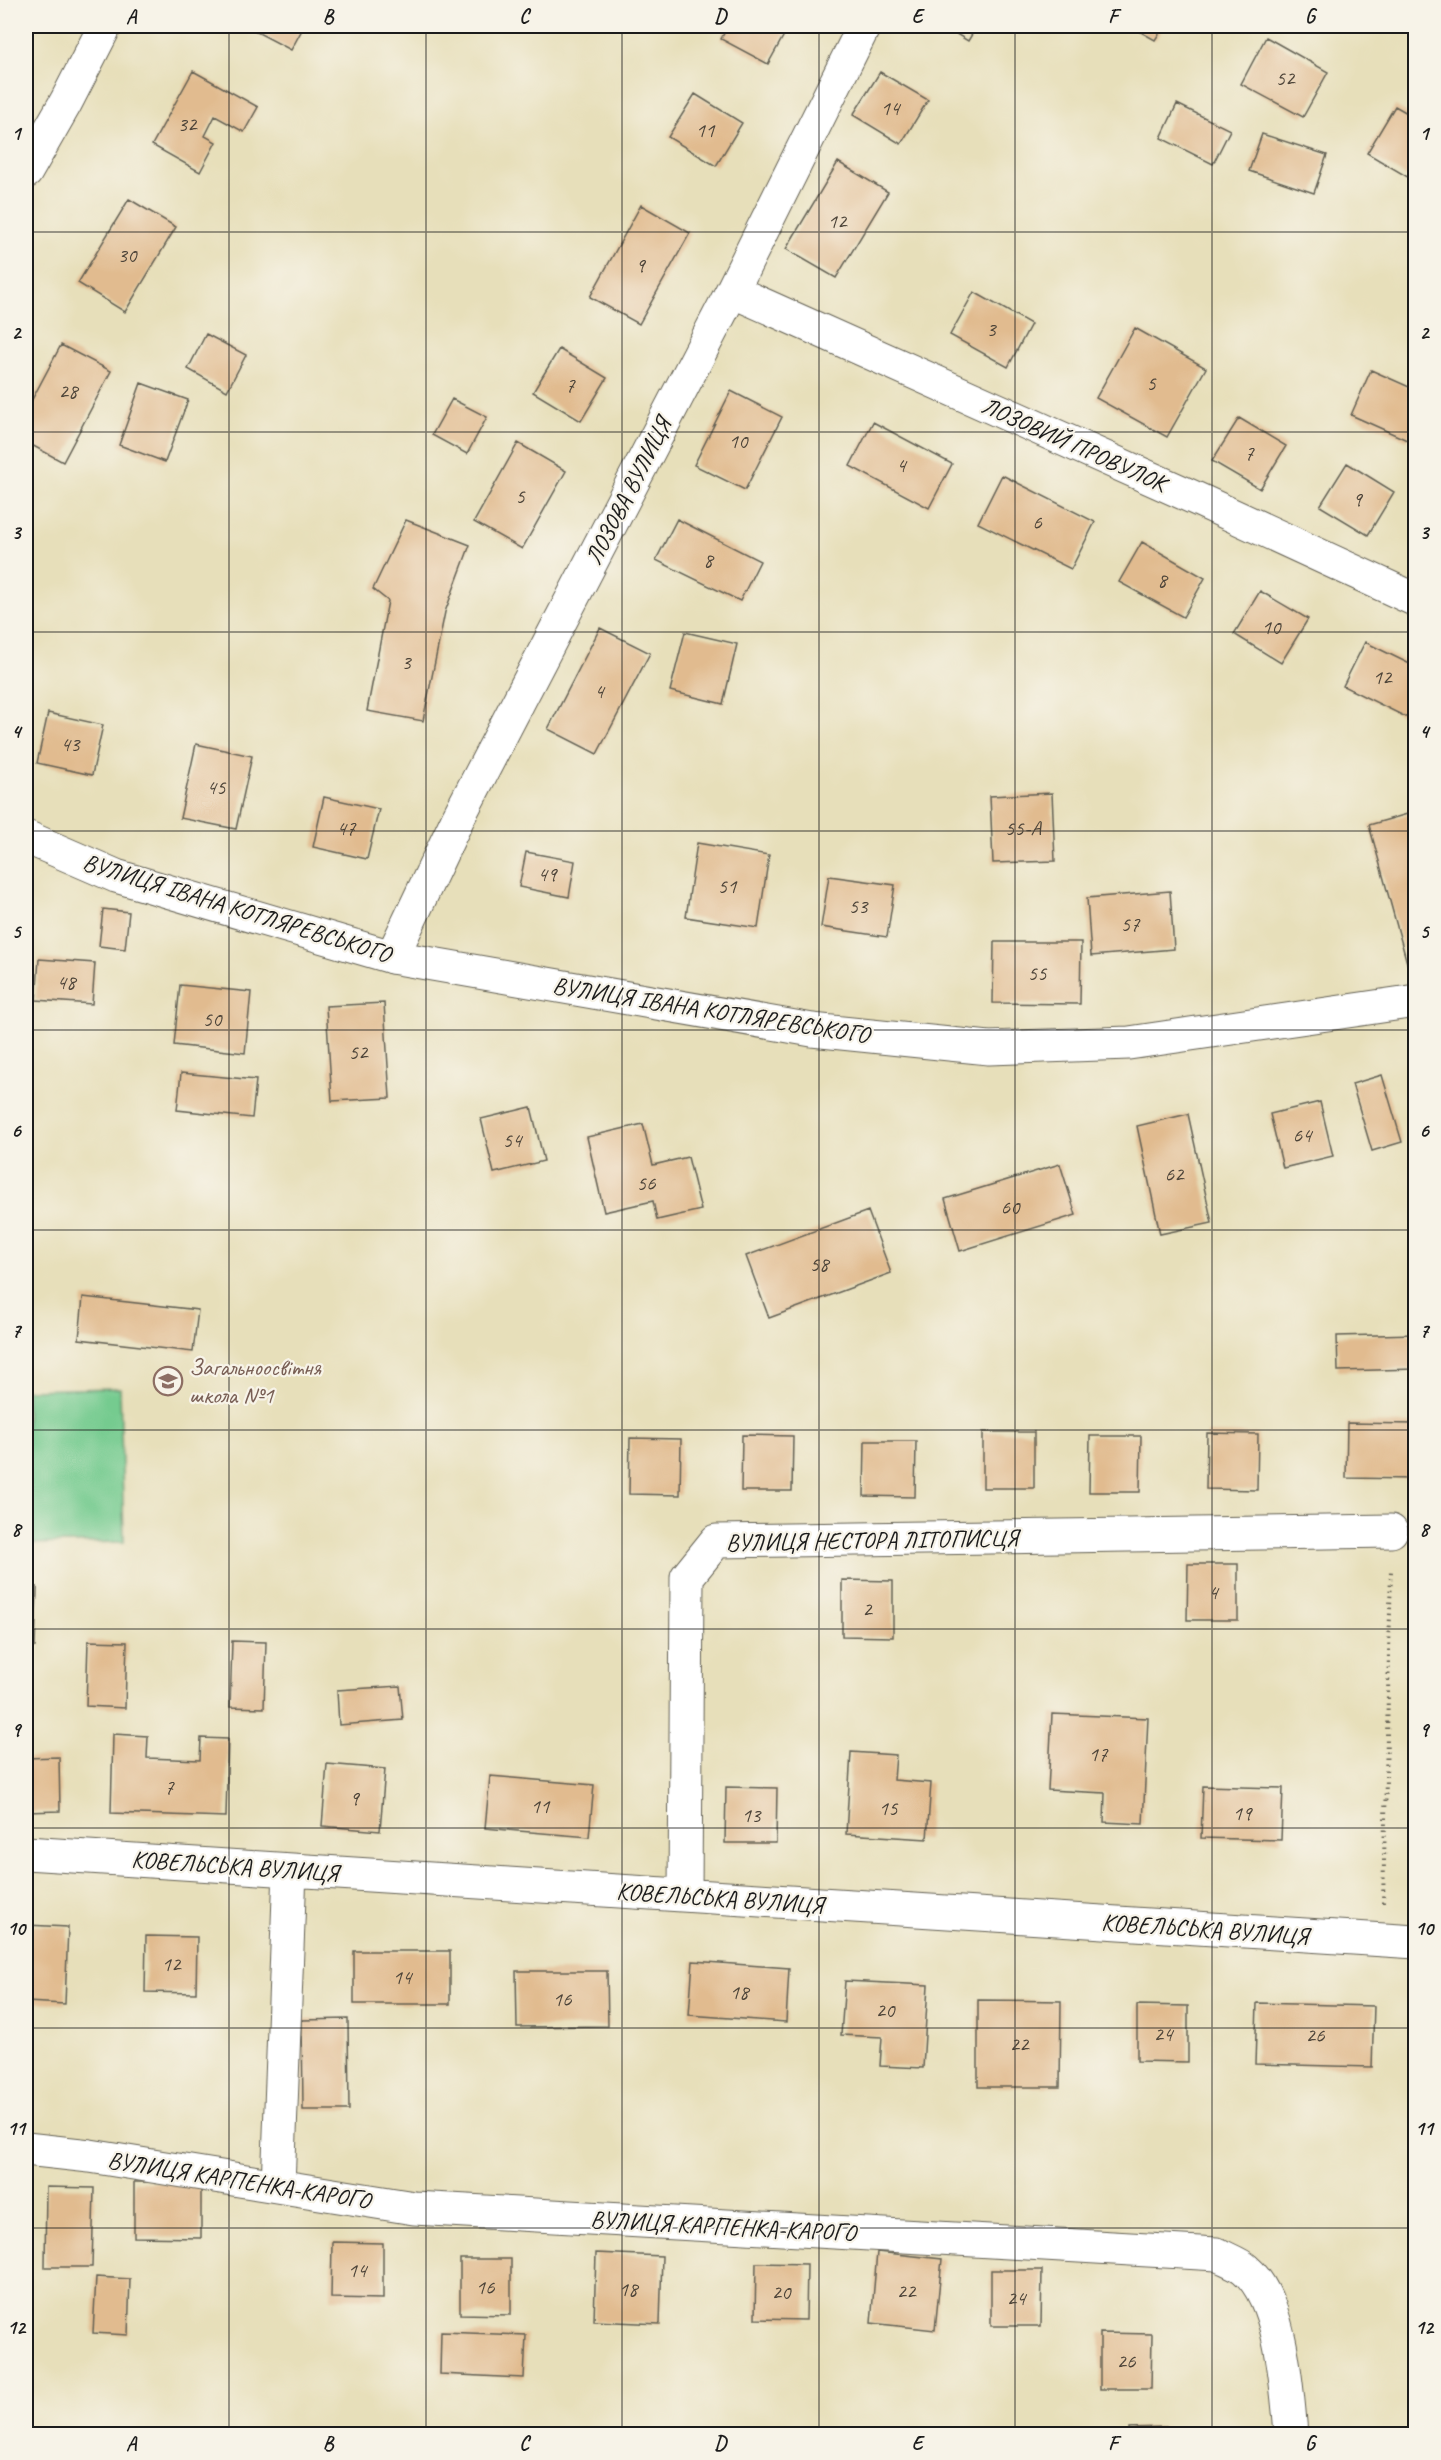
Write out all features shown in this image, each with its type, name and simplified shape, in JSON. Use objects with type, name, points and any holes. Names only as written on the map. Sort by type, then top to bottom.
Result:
[{"type":"street","points":[[26,172],[66,102],[105,26]]},
{"type":"street","name":"ЛОЗОВА ВУЛИЦЯ","points":[[392,957],[458,818],[732,291],[864,26]]},
{"type":"street","name":"ЛОЗОВИЙ ПРОВУЛОК","points":[[732,291],[1175,489],[1416,600]]},
{"type":"street","name":"ВУЛИЦЯ ІВАНА КОТЛЯРЕВСЬКОГО","points":[[26,837],[116,876],[392,957],[812,1030],[989,1048],[1129,1043],[1416,1001]]},
{"type":"street","name":"ВУЛИЦЯ НЕСТОРА ЛІТОПИСЦЯ","points":[[685,1895],[687,1577],[716,1541],[1391,1531]]},
{"type":"street","name":"КОВЕЛЬСЬКА ВУЛИЦЯ","points":[[26,1853],[1416,1942]]},
{"type":"street","points":[[278,2186],[290,1870]]},
{"type":"street","name":"ВУЛИЦЯ КАРПЕНКА-КАРОГО","points":[[26,2149],[90,2156],[414,2208],[1217,2254],[1245,2269],[1265,2294],[1284,2366],[1292,2434]]},
{"type":"path","points":[[1383,1940],[1391,1531]]},
{"type":"green space","points":[[120,1388],[124,1542],[26,1544],[26,1390]]},
{"type":"building","points":[[253,26],[304,26],[291,50],[251,29]]},
{"type":"building","points":[[728,26],[789,26],[768,64],[721,39]]},
{"type":"building","points":[[943,26],[977,26],[968,41]]},
{"type":"building","points":[[1130,26],[1164,26],[1155,40]]},
{"type":"building","points":[[1266,37],[1328,72],[1303,117],[1241,84]]},
{"type":"building","points":[[193,71],[258,107],[244,132],[215,116],[205,136],[216,142],[200,172],[152,145]]},
{"type":"building","points":[[880,72],[928,100],[901,144],[853,115]]},
{"type":"building","points":[[695,94],[742,123],[716,166],[668,137]]},
{"type":"building","points":[[1177,104],[1230,130],[1213,164],[1161,138]]},
{"type":"building","points":[[1395,106],[1416,118],[1416,182],[1367,153]]},
{"type":"building","points":[[1262,134],[1327,155],[1314,193],[1249,171]]},
{"type":"building","points":[[838,162],[888,192],[836,278],[786,249]]},
{"type":"building","points":[[129,199],[176,227],[125,312],[78,283]]},
{"type":"building","points":[[641,205],[690,233],[639,324],[590,297]]},
{"type":"building","points":[[974,292],[1031,324],[1008,367],[950,335]]},
{"type":"building","points":[[1135,328],[1206,368],[1167,437],[1096,398]]},
{"type":"building","points":[[206,334],[246,355],[227,391],[188,369]]},
{"type":"building","points":[[61,345],[111,371],[63,462],[26,442],[26,411]]},
{"type":"building","points":[[559,349],[607,378],[581,421],[533,392]]},
{"type":"building","points":[[1371,370],[1416,390],[1416,422],[1407,440],[1351,415]]},
{"type":"building","points":[[141,383],[188,400],[165,462],[119,445]]},
{"type":"building","points":[[731,391],[782,417],[745,490],[694,465]]},
{"type":"building","points":[[452,399],[487,417],[467,454],[432,435]]},
{"type":"building","points":[[1239,418],[1286,446],[1260,489],[1212,461]]},
{"type":"building","points":[[873,422],[952,464],[929,508],[850,466]]},
{"type":"building","points":[[518,443],[566,471],[522,549],[474,522]]},
{"type":"building","points":[[1347,463],[1394,492],[1368,535],[1320,506]]},
{"type":"building","points":[[1002,475],[1095,522],[1071,569],[978,523]]},
{"type":"building","points":[[677,519],[760,561],[740,601],[656,560]]},
{"type":"building","points":[[406,520],[470,545],[445,612],[423,721],[367,711],[388,601],[373,589]]},
{"type":"building","points":[[1142,542],[1205,578],[1183,617],[1119,582]]},
{"type":"building","points":[[1260,591],[1308,619],[1281,663],[1234,634]]},
{"type":"building","points":[[600,628],[650,653],[597,754],[548,729]]},
{"type":"building","points":[[685,632],[737,644],[723,704],[670,691]]},
{"type":"building","points":[[1365,642],[1416,667],[1416,722],[1343,686]]},
{"type":"building","points":[[48,713],[103,725],[92,775],[37,763]]},
{"type":"building","points":[[196,744],[252,756],[236,829],[180,818]]},
{"type":"building","points":[[1052,793],[1055,861],[993,863],[990,796]]},
{"type":"building","points":[[324,797],[379,809],[367,859],[313,847]]},
{"type":"building","points":[[1411,813],[1416,828],[1416,968],[1409,970],[1369,825]]},
{"type":"building","points":[[697,843],[769,855],[758,928],[686,917]]},
{"type":"building","points":[[526,852],[575,861],[569,897],[519,887]]},
{"type":"building","points":[[829,876],[895,885],[887,937],[821,927]]},
{"type":"building","points":[[1170,891],[1174,949],[1091,956],[1087,898]]},
{"type":"building","points":[[103,909],[129,912],[125,949],[99,946]]},
{"type":"building","points":[[994,942],[1081,942],[1080,1004],[993,1003]]},
{"type":"building","points":[[39,959],[95,963],[92,1004],[36,1000]]},
{"type":"building","points":[[180,985],[251,992],[245,1053],[174,1045]]},
{"type":"building","points":[[384,1003],[390,1098],[332,1101],[326,1006]]},
{"type":"building","points":[[181,1073],[256,1080],[252,1118],[177,1110]]},
{"type":"building","points":[[1382,1075],[1402,1142],[1372,1151],[1352,1084]]},
{"type":"building","points":[[1320,1102],[1333,1156],[1283,1168],[1270,1114]]},
{"type":"building","points":[[531,1107],[544,1161],[494,1173],[481,1119]]},
{"type":"building","points":[[1188,1114],[1212,1223],[1160,1234],[1137,1126]]},
{"type":"building","points":[[643,1124],[653,1165],[688,1157],[701,1210],[657,1220],[653,1201],[604,1212],[587,1137]]},
{"type":"building","points":[[1060,1164],[1076,1215],[960,1251],[945,1199]]},
{"type":"building","points":[[868,1211],[891,1273],[769,1318],[746,1256]]},
{"type":"building","points":[[83,1297],[198,1310],[193,1352],[79,1339]]},
{"type":"building","points":[[1416,1334],[1416,1369],[1338,1371],[1337,1336]]},
{"type":"building","points":[[1347,1423],[1416,1424],[1416,1479],[1346,1478]]},
{"type":"building","points":[[983,1432],[1034,1432],[1034,1488],[983,1488]]},
{"type":"building","points":[[1207,1433],[1258,1434],[1257,1490],[1206,1489]]},
{"type":"building","points":[[742,1435],[793,1436],[792,1491],[741,1491]]},
{"type":"building","points":[[1090,1436],[1141,1436],[1140,1492],[1089,1492]]},
{"type":"building","points":[[630,1438],[681,1439],[680,1495],[629,1494]]},
{"type":"building","points":[[865,1441],[916,1441],[915,1497],[864,1496]]},
{"type":"building","points":[[1188,1564],[1238,1564],[1238,1620],[1187,1620]]},
{"type":"building","points":[[842,1580],[893,1581],[893,1637],[842,1636]]},
{"type":"building","points":[[26,1587],[37,1587],[35,1647],[26,1647]]},
{"type":"building","points":[[88,1641],[127,1642],[125,1708],[86,1706]]},
{"type":"building","points":[[232,1641],[266,1642],[264,1708],[230,1707]]},
{"type":"building","points":[[400,1686],[403,1720],[339,1725],[337,1690]]},
{"type":"building","points":[[1052,1714],[1148,1718],[1143,1824],[1104,1822],[1105,1793],[1048,1790]]},
{"type":"building","points":[[113,1734],[148,1736],[147,1758],[200,1760],[201,1738],[228,1739],[226,1817],[111,1813]]},
{"type":"building","points":[[851,1752],[896,1755],[894,1780],[931,1783],[927,1839],[846,1834]]},
{"type":"building","points":[[59,1757],[60,1811],[26,1812],[26,1758]]},
{"type":"building","points":[[327,1764],[385,1769],[380,1831],[322,1826]]},
{"type":"building","points":[[490,1776],[594,1785],[589,1837],[485,1828]]},
{"type":"building","points":[[1203,1786],[1283,1788],[1281,1840],[1201,1838]]},
{"type":"building","points":[[726,1787],[777,1788],[776,1843],[725,1843]]},
{"type":"building","points":[[26,1925],[68,1927],[65,2004],[26,2002]]},
{"type":"building","points":[[146,1936],[197,1937],[196,1993],[145,1992]]},
{"type":"building","points":[[354,1951],[450,1951],[450,2004],[354,2004]]},
{"type":"building","points":[[693,1961],[789,1968],[786,2022],[689,2015]]},
{"type":"building","points":[[516,1971],[607,1971],[608,2026],[517,2027]]},
{"type":"building","points":[[845,1981],[928,1985],[923,2068],[880,2066],[882,2037],[841,2035]]},
{"type":"building","points":[[978,2000],[1061,2001],[1060,2087],[978,2087]]},
{"type":"building","points":[[1257,2003],[1374,2006],[1372,2067],[1255,2064]]},
{"type":"building","points":[[1137,2005],[1188,2006],[1188,2062],[1137,2061]]},
{"type":"building","points":[[348,2019],[349,2110],[303,2110],[302,2020]]},
{"type":"building","points":[[134,2182],[201,2182],[201,2238],[134,2237]]},
{"type":"building","points":[[46,2187],[94,2188],[92,2267],[45,2267]]},
{"type":"building","points":[[332,2242],[383,2243],[383,2299],[331,2298]]},
{"type":"building","points":[[877,2252],[942,2259],[935,2330],[871,2323]]},
{"type":"building","points":[[596,2253],[662,2256],[660,2324],[594,2321]]},
{"type":"building","points":[[460,2259],[511,2259],[511,2315],[460,2314]]},
{"type":"building","points":[[756,2263],[807,2264],[806,2320],[755,2319]]},
{"type":"building","points":[[991,2270],[1042,2270],[1041,2326],[991,2326]]},
{"type":"building","points":[[96,2277],[130,2279],[128,2335],[93,2333]]},
{"type":"building","points":[[441,2332],[526,2335],[524,2378],[440,2374]]},
{"type":"building","points":[[1100,2333],[1152,2334],[1151,2389],[1100,2389]]},
{"type":"building","points":[[1167,2427],[1167,2434],[1129,2434],[1129,2428]]},
{"type":"place","name":"Загальноосвітня школа №1","points":[[168,1381]]}]
